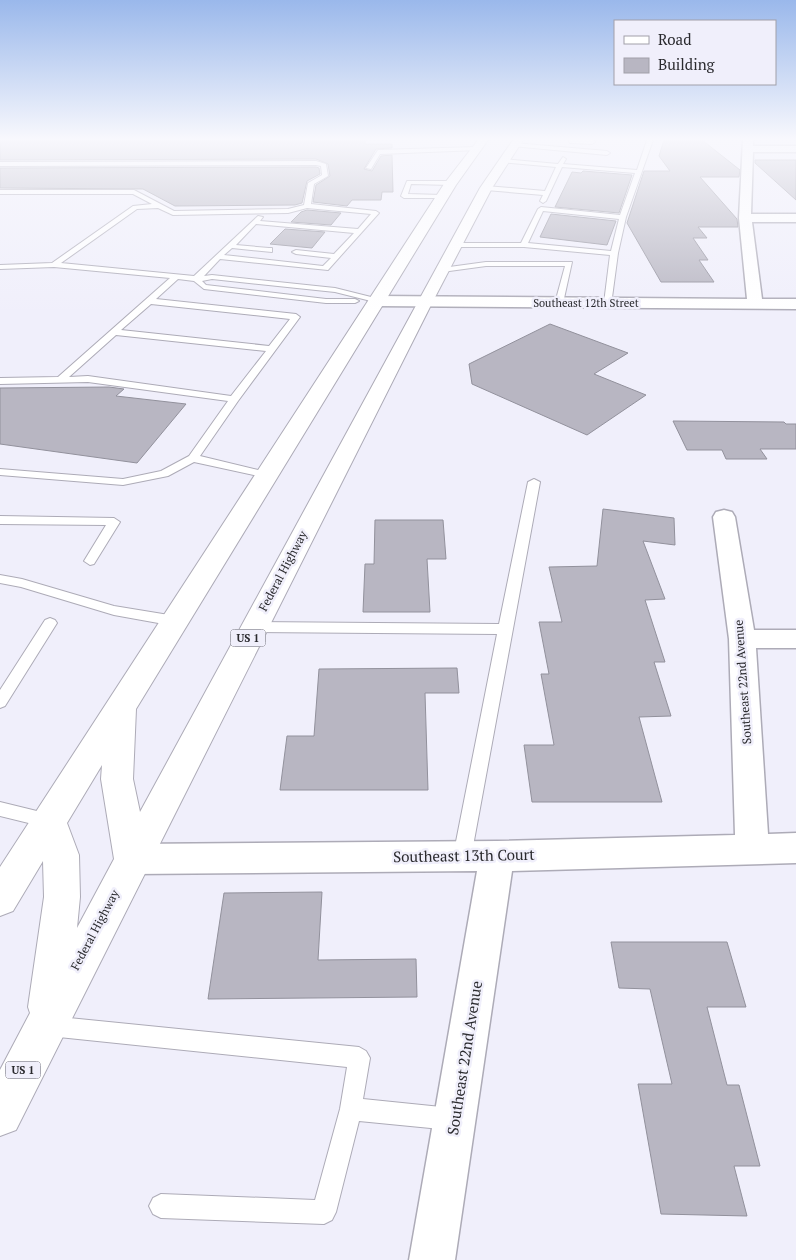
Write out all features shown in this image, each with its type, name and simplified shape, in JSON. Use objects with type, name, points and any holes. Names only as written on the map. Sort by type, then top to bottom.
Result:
[{"type":"main road","points":[[0,900],[441,199]]},
{"type":"main road","name":"Federal Highway","points":[[0,1114],[480,199]]},
{"type":"main road","points":[[121,708],[117,779],[132,860]]},
{"type":"main road","points":[[45,1026],[62,897],[61,855],[49,821]]},
{"type":"street","points":[[746,199],[745,218],[755,304]]},
{"type":"street","points":[[745,218],[796,218]]},
{"type":"street","name":"Southeast 12th Street","points":[[376,301],[424,303],[796,304]]},
{"type":"street","name":"Southeast 22nd Avenue","points":[[724,517],[742,639],[752,848]]},
{"type":"street","points":[[742,639],[796,639]]},
{"type":"street","name":"Southeast 13th Court","points":[[132,860],[480,856],[796,848]]},
{"type":"street","name":"Southeast 22nd Avenue","points":[[432,1260],[455,1120],[480,856]]},
{"type":"lane","points":[[146,199],[173,213],[288,211],[307,206],[376,213],[325,268],[218,257]]},
{"type":"lane","points":[[307,206],[308,199]]},
{"type":"lane","points":[[524,245],[544,199]]},
{"type":"lane","points":[[608,303],[614,253],[629,199]]},
{"type":"lane","points":[[54,265],[135,207],[159,206]]},
{"type":"lane","points":[[541,208],[623,217]]},
{"type":"lane","points":[[196,279],[264,212]]},
{"type":"lane","points":[[254,222],[359,231]]},
{"type":"lane","points":[[455,245],[524,245],[614,253]]},
{"type":"lane","points":[[229,246],[269,250],[229,246]]},
{"type":"lane","points":[[296,252],[336,256]]},
{"type":"lane","points":[[442,270],[486,264],[568,264],[559,303]]},
{"type":"lane","points":[[0,267],[54,265],[196,279],[204,287],[326,301],[376,301]]},
{"type":"lane","points":[[60,380],[176,277]]},
{"type":"lane","points":[[0,472],[123,482],[164,474],[193,458],[234,399],[296,317],[149,301]]},
{"type":"lane","points":[[114,332],[271,350]]},
{"type":"lane","points":[[0,381],[88,379],[234,399]]},
{"type":"lane","points":[[193,458],[267,475]]},
{"type":"lane","points":[[480,856],[505,629],[534,482]]},
{"type":"lane","points":[[0,520],[114,522],[90,561]]},
{"type":"lane","points":[[0,579],[22,583],[114,610],[175,620]]},
{"type":"lane","points":[[0,702],[50,623]]},
{"type":"lane","points":[[254,628],[505,629]]},
{"type":"lane","points":[[0,809],[49,821]]},
{"type":"lane","points":[[45,1026],[359,1058],[352,1109],[324,1212],[161,1206]]},
{"type":"lane","points":[[352,1109],[455,1120]]},
{"type":"building","points":[[161,199],[303,199],[302,203],[295,205],[175,206]]},
{"type":"building","points":[[314,199],[381,199],[352,200],[347,206],[313,202]]},
{"type":"building","points":[[559,199],[624,199],[619,213],[555,207]]},
{"type":"building","points":[[635,199],[719,199],[737,219],[738,227],[698,227],[707,238],[693,238],[708,260],[699,260],[714,282],[661,282],[627,223]]},
{"type":"building","points":[[307,210],[341,213],[331,225],[291,222],[301,212]]},
{"type":"building","points":[[551,214],[616,221],[607,245],[540,237]]},
{"type":"building","points":[[285,229],[325,232],[312,248],[270,244]]},
{"type":"building","points":[[550,324],[628,353],[594,374],[646,395],[587,435],[472,384],[469,364]]},
{"type":"building","points":[[109,387],[124,389],[116,396],[186,404],[137,463],[0,444],[0,388]]},
{"type":"building","points":[[673,421],[784,422],[786,424],[796,424],[796,449],[760,449],[767,459],[726,459],[722,450],[687,450]]},
{"type":"building","points":[[603,509],[674,518],[675,545],[643,541],[665,599],[645,600],[665,662],[654,662],[671,716],[639,717],[662,802],[532,802],[524,745],[554,745],[541,674],[549,674],[539,622],[562,622],[549,567],[597,566]]},
{"type":"building","points":[[375,520],[443,520],[446,559],[427,559],[430,612],[363,612],[365,564],[374,564]]},
{"type":"building","points":[[457,668],[459,693],[425,693],[428,790],[280,790],[287,736],[314,736],[319,669]]},
{"type":"building","points":[[322,892],[318,960],[416,959],[417,997],[208,999],[224,893]]},
{"type":"building","points":[[611,942],[727,942],[746,1007],[707,1007],[727,1085],[739,1085],[760,1166],[734,1166],[747,1216],[661,1214],[638,1084],[672,1084],[650,989],[619,988]]}]
